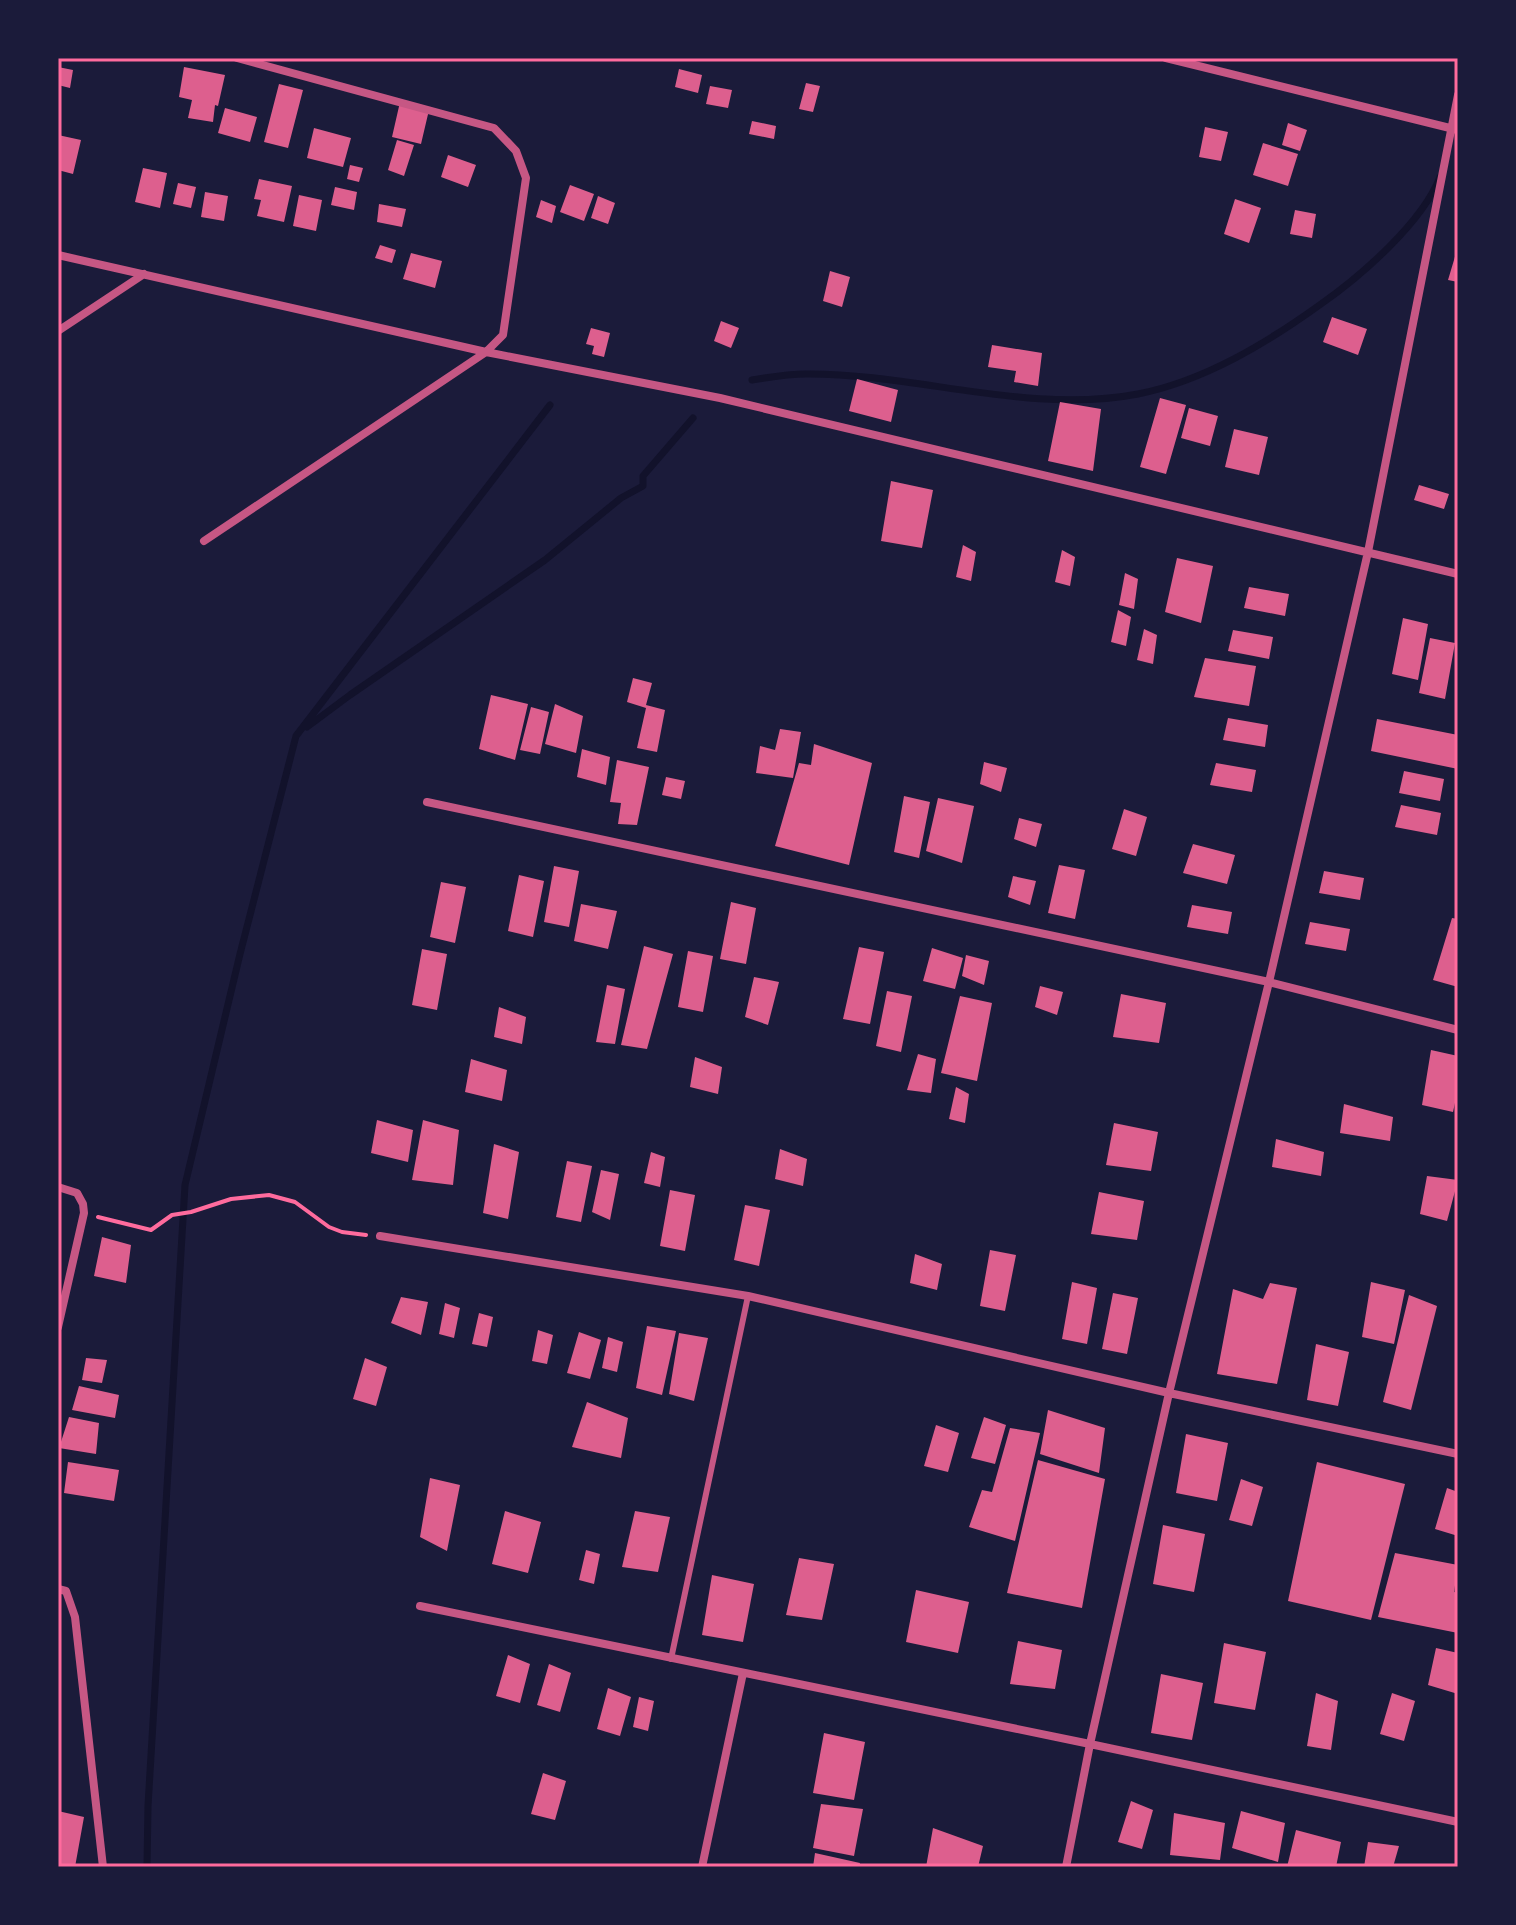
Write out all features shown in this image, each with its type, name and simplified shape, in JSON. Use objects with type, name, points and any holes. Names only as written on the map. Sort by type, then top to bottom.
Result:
[{"type":"street","points":[[204,541],[486,352],[503,335],[526,178],[516,151],[494,128],[237,58]]},
{"type":"street","points":[[1166,58],[1455,129]]},
{"type":"street","points":[[1066,1867],[1090,1744],[1169,1393],[1269,982],[1368,552],[1455,129],[1458,95]]},
{"type":"street","points":[[58,255],[486,352],[720,398],[1458,574]]},
{"type":"street","points":[[58,331],[144,274]]},
{"type":"street","points":[[427,802],[1269,982],[1458,1030]]},
{"type":"street","points":[[58,1187],[77,1193],[84,1213],[58,1327]]},
{"type":"street","points":[[380,1236],[748,1296],[1169,1393],[1458,1454]]},
{"type":"street","points":[[58,1589],[66,1591],[75,1617],[103,1867]]},
{"type":"street","points":[[420,1606],[1458,1822]]},
{"type":"street","points":[[702,1867],[743,1673]]},
{"type":"lane","points":[[671,1659],[748,1296]]},
{"type":"path","points":[[84,1213],[151,1230],[172,1215],[231,1199],[269,1195],[295,1202],[329,1227],[342,1232],[380,1236]]},
{"type":"building","points":[[58,67],[73,70],[70,88],[58,85]]},
{"type":"building","points":[[184,67],[225,75],[213,122],[188,118],[192,100],[179,97]]},
{"type":"building","points":[[679,69],[702,75],[698,93],[675,87]]},
{"type":"building","points":[[806,83],[820,86],[813,112],[799,109]]},
{"type":"building","points":[[279,84],[303,90],[288,148],[264,142]]},
{"type":"building","points":[[710,86],[732,90],[728,108],[706,104]]},
{"type":"building","points":[[400,102],[429,110],[421,144],[392,137]]},
{"type":"building","points":[[225,108],[257,117],[250,142],[218,133]]},
{"type":"building","points":[[752,121],[776,126],[774,139],[749,134]]},
{"type":"building","points":[[1288,123],[1307,130],[1300,151],[1282,145]]},
{"type":"building","points":[[1205,127],[1228,132],[1221,161],[1199,157]]},
{"type":"building","points":[[314,128],[351,138],[343,167],[307,158]]},
{"type":"building","points":[[58,135],[81,140],[73,174],[58,170]]},
{"type":"building","points":[[397,140],[414,145],[404,176],[388,170]]},
{"type":"building","points":[[1263,143],[1298,154],[1288,186],[1253,175]]},
{"type":"building","points":[[448,155],[476,165],[468,187],[441,177]]},
{"type":"building","points":[[350,165],[363,168],[359,182],[347,179]]},
{"type":"building","points":[[143,168],[167,173],[160,208],[135,202]]},
{"type":"building","points":[[259,179],[292,186],[284,222],[257,216],[261,200],[254,199]]},
{"type":"building","points":[[178,183],[196,187],[191,208],[173,204]]},
{"type":"building","points":[[570,185],[594,194],[584,221],[560,212]]},
{"type":"building","points":[[335,187],[357,192],[354,210],[331,205]]},
{"type":"building","points":[[205,192],[228,196],[224,221],[201,217]]},
{"type":"building","points":[[299,195],[322,200],[316,231],[293,226]]},
{"type":"building","points":[[598,196],[615,203],[608,224],[591,218]]},
{"type":"building","points":[[1235,199],[1261,208],[1249,243],[1224,234]]},
{"type":"building","points":[[541,200],[556,206],[552,223],[536,217]]},
{"type":"building","points":[[379,204],[406,209],[402,227],[377,222]]},
{"type":"building","points":[[1295,210],[1316,214],[1312,238],[1290,234]]},
{"type":"building","points":[[380,245],[396,250],[392,263],[375,258]]},
{"type":"building","points":[[1458,250],[1458,282],[1448,280]]},
{"type":"building","points":[[411,253],[442,261],[435,288],[403,279]]},
{"type":"building","points":[[830,271],[850,277],[842,307],[823,301]]},
{"type":"building","points":[[1332,317],[1367,329],[1358,355],[1323,342]]},
{"type":"building","points":[[721,321],[739,328],[731,348],[714,341]]},
{"type":"building","points":[[591,328],[610,333],[604,357],[592,354],[594,346],[586,344]]},
{"type":"building","points":[[992,345],[1042,353],[1038,386],[1014,382],[1016,371],[988,367]]},
{"type":"building","points":[[857,379],[898,390],[891,422],[849,411]]},
{"type":"building","points":[[1160,398],[1186,405],[1166,474],[1140,467]]},
{"type":"building","points":[[1060,402],[1101,409],[1093,471],[1048,461]]},
{"type":"building","points":[[1189,408],[1218,416],[1210,446],[1181,438]]},
{"type":"building","points":[[1234,429],[1268,437],[1259,475],[1225,467]]},
{"type":"building","points":[[891,481],[933,490],[922,548],[881,541]]},
{"type":"building","points":[[1419,485],[1449,494],[1444,509],[1414,500]]},
{"type":"building","points":[[963,545],[976,552],[971,581],[956,577]]},
{"type":"building","points":[[1062,550],[1075,557],[1070,586],[1055,582]]},
{"type":"building","points":[[1177,558],[1213,566],[1201,623],[1165,612]]},
{"type":"building","points":[[1125,573],[1138,579],[1134,609],[1119,605]]},
{"type":"building","points":[[1249,587],[1289,594],[1285,616],[1244,608]]},
{"type":"building","points":[[1118,610],[1131,617],[1126,646],[1111,642]]},
{"type":"building","points":[[1403,618],[1428,624],[1418,680],[1392,674]]},
{"type":"building","points":[[1144,629],[1157,635],[1153,664],[1137,660]]},
{"type":"building","points":[[1233,630],[1273,637],[1269,659],[1228,651]]},
{"type":"building","points":[[1430,638],[1455,643],[1445,699],[1419,693]]},
{"type":"building","points":[[1205,658],[1256,666],[1249,706],[1194,697]]},
{"type":"building","points":[[633,678],[652,683],[646,705],[665,710],[657,752],[637,748],[646,708],[627,702]]},
{"type":"building","points":[[491,695],[528,704],[515,760],[479,749]]},
{"type":"building","points":[[555,704],[583,716],[576,753],[545,744]]},
{"type":"building","points":[[531,707],[549,712],[540,754],[520,750]]},
{"type":"building","points":[[1228,718],[1268,725],[1265,747],[1223,740]]},
{"type":"building","points":[[1377,719],[1458,735],[1458,769],[1371,751]]},
{"type":"building","points":[[780,729],[801,732],[793,778],[756,773],[760,746],[775,750]]},
{"type":"building","points":[[814,744],[872,763],[849,865],[775,846],[799,763],[811,765]]},
{"type":"building","points":[[582,749],[610,757],[606,785],[577,777]]},
{"type":"building","points":[[617,760],[649,767],[637,825],[618,824],[621,803],[610,802]]},
{"type":"building","points":[[984,762],[1007,768],[1001,792],[980,784]]},
{"type":"building","points":[[1216,763],[1256,770],[1252,792],[1210,785]]},
{"type":"building","points":[[1404,771],[1444,779],[1440,801],[1399,793]]},
{"type":"building","points":[[666,777],[685,781],[681,799],[662,795]]},
{"type":"building","points":[[904,796],[930,802],[919,858],[894,852]]},
{"type":"building","points":[[938,798],[974,806],[962,863],[926,851]]},
{"type":"building","points":[[1401,805],[1441,813],[1437,835],[1395,827]]},
{"type":"building","points":[[1124,809],[1147,817],[1136,856],[1112,849]]},
{"type":"building","points":[[1019,818],[1042,824],[1036,847],[1014,839]]},
{"type":"building","points":[[1193,844],[1235,855],[1227,884],[1183,873]]},
{"type":"building","points":[[1059,865],[1085,870],[1075,919],[1048,913]]},
{"type":"building","points":[[554,866],[579,871],[569,927],[544,922]]},
{"type":"building","points":[[1324,871],[1364,878],[1360,900],[1319,893]]},
{"type":"building","points":[[519,875],[544,881],[533,937],[508,931]]},
{"type":"building","points":[[1013,876],[1036,881],[1030,905],[1008,897]]},
{"type":"building","points":[[441,882],[466,887],[455,943],[430,937]]},
{"type":"building","points":[[731,902],[756,908],[746,964],[720,959]]},
{"type":"building","points":[[581,904],[617,911],[608,949],[574,941]]},
{"type":"building","points":[[1192,905],[1232,912],[1228,934],[1187,927]]},
{"type":"building","points":[[1452,918],[1458,919],[1458,987],[1433,980]]},
{"type":"building","points":[[1310,922],[1350,929],[1346,951],[1305,944]]},
{"type":"building","points":[[644,946],[673,954],[647,1049],[621,1045]]},
{"type":"building","points":[[859,947],[884,952],[870,1024],[843,1019]]},
{"type":"building","points":[[932,948],[963,958],[955,989],[923,981]]},
{"type":"building","points":[[422,949],[447,954],[437,1010],[412,1005]]},
{"type":"building","points":[[688,951],[713,956],[703,1012],[678,1007]]},
{"type":"building","points":[[966,955],[989,961],[984,985],[962,976]]},
{"type":"building","points":[[754,977],[779,982],[768,1025],[745,1017]]},
{"type":"building","points":[[607,985],[625,989],[615,1044],[596,1042]]},
{"type":"building","points":[[1040,986],[1063,992],[1057,1015],[1035,1007]]},
{"type":"building","points":[[887,991],[912,996],[901,1052],[876,1046]]},
{"type":"building","points":[[1121,994],[1166,1003],[1159,1043],[1113,1037]]},
{"type":"building","points":[[960,996],[992,1003],[977,1081],[941,1073]]},
{"type":"building","points":[[499,1007],[526,1017],[522,1044],[494,1037]]},
{"type":"building","points":[[1431,1050],[1458,1056],[1458,1089],[1453,1112],[1422,1105]]},
{"type":"building","points":[[918,1054],[936,1059],[931,1093],[907,1090]]},
{"type":"building","points":[[695,1057],[722,1067],[718,1094],[690,1087]]},
{"type":"building","points":[[471,1059],[507,1070],[502,1101],[465,1092]]},
{"type":"building","points":[[956,1087],[969,1094],[965,1123],[949,1119]]},
{"type":"building","points":[[1344,1104],[1393,1117],[1390,1141],[1340,1133]]},
{"type":"building","points":[[377,1120],[413,1130],[408,1162],[371,1153]]},
{"type":"building","points":[[423,1120],[459,1130],[453,1185],[412,1180]]},
{"type":"building","points":[[1114,1123],[1158,1132],[1151,1171],[1106,1165]]},
{"type":"building","points":[[1276,1139],[1324,1152],[1321,1176],[1272,1167]]},
{"type":"building","points":[[494,1144],[519,1152],[508,1219],[483,1213]]},
{"type":"building","points":[[780,1149],[807,1159],[803,1186],[775,1179]]},
{"type":"building","points":[[651,1152],[665,1157],[660,1187],[644,1183]]},
{"type":"building","points":[[567,1161],[592,1166],[581,1222],[556,1217]]},
{"type":"building","points":[[601,1170],[619,1174],[610,1220],[592,1212]]},
{"type":"building","points":[[1427,1176],[1458,1180],[1447,1221],[1420,1214]]},
{"type":"building","points":[[670,1190],[695,1195],[685,1251],[660,1246]]},
{"type":"building","points":[[1099,1192],[1144,1201],[1137,1240],[1091,1234]]},
{"type":"building","points":[[745,1205],[770,1210],[759,1266],[734,1260]]},
{"type":"building","points":[[102,1237],[131,1245],[126,1283],[94,1276]]},
{"type":"building","points":[[990,1250],[1016,1255],[1005,1311],[980,1306]]},
{"type":"building","points":[[915,1254],[942,1264],[937,1290],[910,1283]]},
{"type":"building","points":[[1072,1282],[1097,1288],[1087,1344],[1062,1339]]},
{"type":"building","points":[[1371,1282],[1405,1290],[1394,1344],[1362,1337]]},
{"type":"building","points":[[1270,1283],[1297,1288],[1277,1384],[1217,1374],[1233,1289],[1263,1299]]},
{"type":"building","points":[[1113,1293],[1138,1298],[1127,1354],[1102,1349]]},
{"type":"building","points":[[1409,1295],[1437,1306],[1411,1410],[1383,1402]]},
{"type":"building","points":[[401,1297],[428,1302],[421,1335],[391,1323]]},
{"type":"building","points":[[445,1303],[460,1308],[454,1338],[439,1334]]},
{"type":"building","points":[[479,1313],[493,1317],[487,1347],[472,1344]]},
{"type":"building","points":[[647,1326],[676,1331],[662,1395],[636,1388]]},
{"type":"building","points":[[538,1330],[553,1335],[547,1364],[532,1361]]},
{"type":"building","points":[[579,1332],[601,1340],[590,1379],[567,1373]]},
{"type":"building","points":[[679,1333],[708,1338],[694,1401],[669,1394]]},
{"type":"building","points":[[608,1337],[623,1342],[617,1372],[602,1368]]},
{"type":"building","points":[[1316,1344],[1349,1352],[1338,1406],[1307,1400]]},
{"type":"building","points":[[86,1358],[107,1360],[102,1383],[82,1380]]},
{"type":"building","points":[[365,1358],[387,1367],[376,1406],[353,1399]]},
{"type":"building","points":[[79,1386],[119,1395],[115,1418],[72,1410]]},
{"type":"building","points":[[587,1402],[628,1418],[621,1458],[572,1447]]},
{"type":"building","points":[[1048,1410],[1105,1428],[1099,1473],[1040,1454]]},
{"type":"building","points":[[69,1417],[99,1423],[96,1454],[59,1448]]},
{"type":"building","points":[[984,1417],[1006,1425],[995,1464],[971,1458]]},
{"type":"building","points":[[936,1425],[959,1433],[948,1472],[924,1466]]},
{"type":"building","points":[[1010,1428],[1040,1433],[1015,1541],[969,1527],[982,1490],[992,1492]]},
{"type":"building","points":[[1186,1434],[1228,1443],[1217,1501],[1176,1493]]},
{"type":"building","points":[[1038,1460],[1105,1479],[1082,1608],[1007,1593]]},
{"type":"building","points":[[68,1462],[119,1470],[114,1501],[64,1493]]},
{"type":"building","points":[[1317,1462],[1405,1484],[1371,1620],[1288,1601]]},
{"type":"building","points":[[430,1478],[460,1485],[447,1551],[420,1537]]},
{"type":"building","points":[[1241,1479],[1263,1487],[1252,1526],[1229,1520]]},
{"type":"building","points":[[1447,1488],[1458,1492],[1458,1536],[1435,1529]]},
{"type":"building","points":[[505,1511],[541,1522],[528,1573],[492,1564]]},
{"type":"building","points":[[635,1511],[670,1517],[658,1572],[622,1567]]},
{"type":"building","points":[[1163,1525],[1205,1534],[1194,1592],[1153,1584]]},
{"type":"building","points":[[586,1550],[600,1554],[594,1584],[579,1580]]},
{"type":"building","points":[[1395,1553],[1458,1565],[1454,1592],[1458,1593],[1458,1633],[1378,1617]]},
{"type":"building","points":[[799,1558],[834,1564],[822,1620],[786,1615]]},
{"type":"building","points":[[712,1575],[754,1584],[743,1642],[702,1635]]},
{"type":"building","points":[[916,1590],[969,1602],[958,1653],[906,1642]]},
{"type":"building","points":[[1018,1641],[1062,1650],[1055,1689],[1010,1684]]},
{"type":"building","points":[[1224,1643],[1266,1652],[1255,1710],[1214,1703]]},
{"type":"building","points":[[1436,1648],[1458,1653],[1458,1694],[1428,1685]]},
{"type":"building","points":[[508,1655],[530,1664],[520,1703],[496,1696]]},
{"type":"building","points":[[549,1664],[571,1673],[560,1712],[537,1705]]},
{"type":"building","points":[[1161,1674],[1203,1683],[1192,1740],[1151,1733]]},
{"type":"building","points":[[608,1688],[631,1697],[620,1736],[597,1729]]},
{"type":"building","points":[[1316,1693],[1338,1701],[1331,1750],[1307,1746]]},
{"type":"building","points":[[1392,1693],[1415,1701],[1404,1741],[1380,1734]]},
{"type":"building","points":[[639,1697],[654,1701],[648,1731],[633,1727]]},
{"type":"building","points":[[824,1733],[865,1742],[854,1800],[813,1793]]},
{"type":"building","points":[[543,1773],[566,1781],[555,1820],[531,1814]]},
{"type":"building","points":[[1131,1801],[1153,1810],[1142,1849],[1118,1842]]},
{"type":"building","points":[[821,1804],[863,1809],[854,1856],[813,1848]]},
{"type":"building","points":[[58,1811],[84,1817],[75,1867],[58,1867]]},
{"type":"building","points":[[1241,1811],[1285,1823],[1278,1862],[1232,1848]]},
{"type":"building","points":[[1174,1813],[1225,1823],[1220,1860],[1170,1855]]},
{"type":"building","points":[[933,1828],[983,1846],[978,1867],[926,1867]]},
{"type":"building","points":[[1296,1830],[1341,1842],[1336,1867],[1287,1867]]},
{"type":"building","points":[[1368,1842],[1399,1846],[1393,1867],[1364,1867]]},
{"type":"building","points":[[815,1853],[860,1863],[859,1867],[813,1867]]},
{"type":"waterway","points":[[752,380],[799,374],[847,375],[1055,400],[1097,399],[1163,388],[1234,359],[1279,333],[1337,292],[1405,230],[1431,195],[1440,177]]},
{"type":"waterway","points":[[147,1867],[185,1185],[296,736],[550,405]]},
{"type":"waterway","points":[[307,727],[545,560],[621,498],[643,486],[643,476],[693,418]]}]
